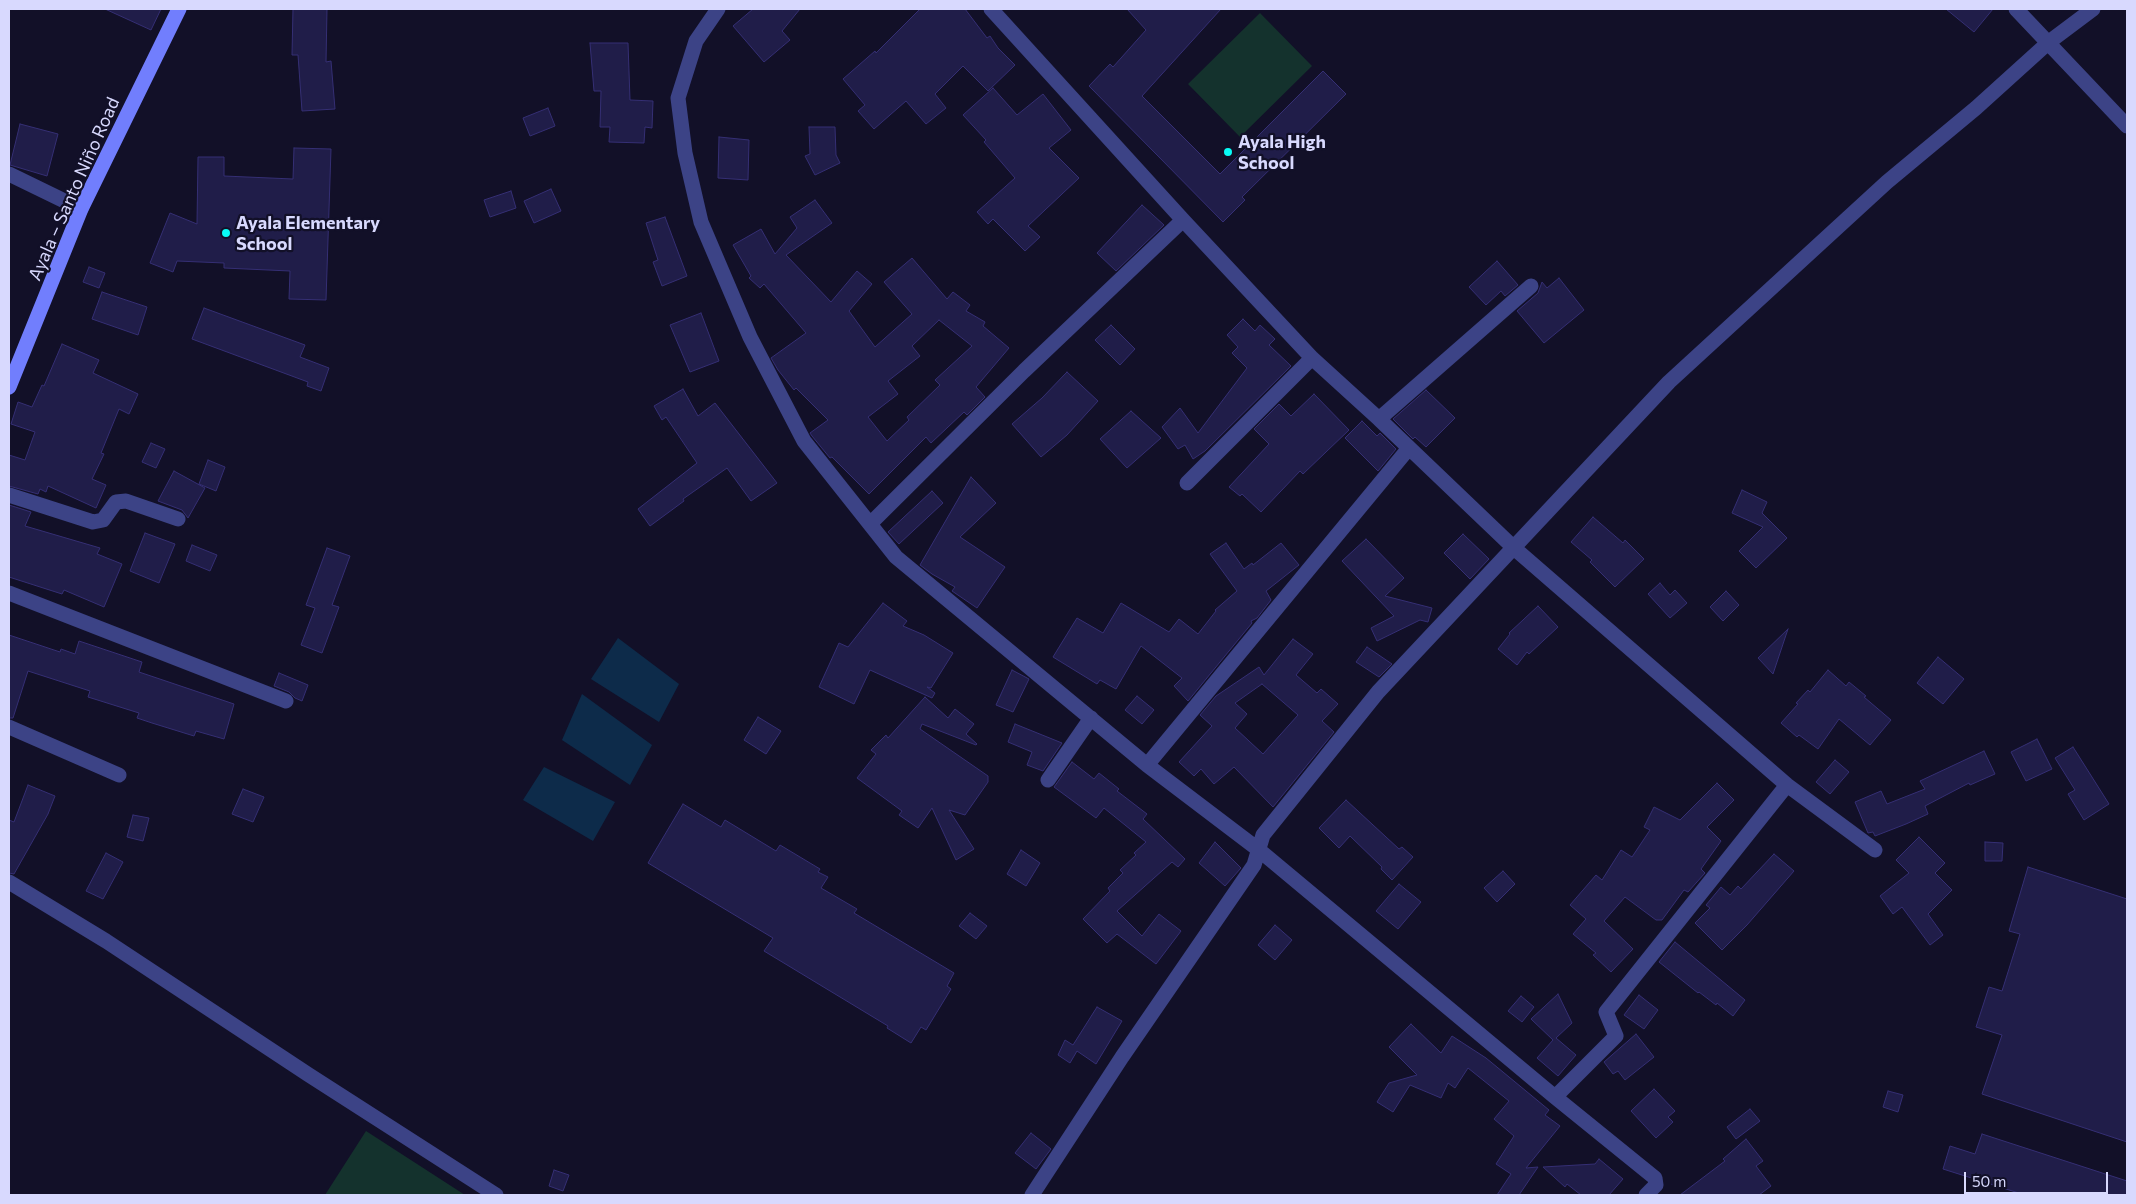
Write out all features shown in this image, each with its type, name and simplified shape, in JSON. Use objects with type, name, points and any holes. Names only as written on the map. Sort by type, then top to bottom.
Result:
[{"type":"street","name":"Ayala – Santo Niño Road","points":[[9,387],[81,209],[179,9]]},
{"type":"street","points":[[718,9],[696,41],[678,98],[685,153],[701,222],[750,338],[804,441],[896,557],[1147,765],[1260,850],[1555,1097],[1655,1178],[1656,1185],[1646,1195]]},
{"type":"street","points":[[991,9],[1183,220],[1312,358],[1514,548],[1787,785],[1875,850]]},
{"type":"street","points":[[2016,9],[2127,126]]},
{"type":"street","points":[[1032,1195],[1122,1057],[1254,866],[1263,835],[1378,692],[1669,382],[1887,182],[1976,108],[2049,42],[2093,9]]},
{"type":"street","points":[[9,174],[81,209]]},
{"type":"street","points":[[870,524],[1024,371],[1183,220]]},
{"type":"street","points":[[1379,419],[1531,286]]},
{"type":"street","points":[[1187,483],[1312,358]]},
{"type":"street","points":[[1147,765],[1409,448]]},
{"type":"street","points":[[9,495],[93,522],[103,520],[116,502],[126,501],[178,519]]},
{"type":"street","points":[[9,593],[286,702]]},
{"type":"street","points":[[1048,780],[1090,718]]},
{"type":"street","points":[[9,727],[119,775]]},
{"type":"street","points":[[1555,1097],[1616,1036],[1606,1012],[1787,785]]},
{"type":"street","points":[[9,882],[106,941],[496,1195]]},
{"type":"green space","points":[[1260,13],[1312,66],[1240,137],[1188,84]]},
{"type":"green space","points":[[366,1131],[465,1195],[325,1195]]},
{"type":"water","points":[[618,638],[679,684],[659,722],[591,679]]},
{"type":"water","points":[[582,694],[652,745],[630,785],[562,740]]},
{"type":"water","points":[[544,767],[615,802],[593,841],[523,800]]},
{"type":"building","points":[[105,9],[161,9],[151,30]]},
{"type":"building","points":[[293,9],[327,9],[326,62],[331,61],[335,109],[302,111],[298,55],[292,55]]},
{"type":"building","points":[[753,9],[800,9],[782,31],[790,40],[764,62],[733,26]]},
{"type":"building","points":[[920,9],[965,9],[987,38],[990,36],[998,48],[1015,65],[988,91],[963,66],[935,94],[946,108],[926,124],[906,101],[874,129],[858,111],[865,105],[843,79],[875,51],[876,53]]},
{"type":"building","points":[[1127,9],[1221,9],[1142,96],[1220,174],[1323,71],[1346,94],[1242,197],[1245,200],[1223,222],[1089,86],[1110,64],[1113,67],[1146,30]]},
{"type":"building","points":[[1946,9],[1993,9],[1974,32]]},
{"type":"building","points":[[590,43],[628,43],[630,100],[653,101],[652,128],[645,127],[644,143],[609,142],[610,127],[600,127],[601,91],[594,91]]},
{"type":"building","points":[[993,88],[1017,115],[1043,94],[1071,130],[1049,148],[1079,178],[1028,226],[1040,237],[1025,251],[993,219],[988,224],[977,212],[1015,178],[984,142],[986,140],[963,115]]},
{"type":"building","points":[[548,108],[555,126],[530,136],[523,118]]},
{"type":"building","points":[[20,124],[58,134],[47,176],[10,165]]},
{"type":"building","points":[[809,127],[835,127],[836,155],[840,163],[815,175],[805,156],[810,154]]},
{"type":"building","points":[[719,137],[749,140],[748,180],[718,178]]},
{"type":"building","points":[[294,148],[331,149],[326,300],[289,299],[290,271],[224,268],[224,263],[177,261],[173,272],[150,263],[170,213],[197,224],[198,157],[224,157],[224,176],[293,179]]},
{"type":"building","points":[[551,189],[561,211],[534,223],[524,201]]},
{"type":"building","points":[[511,191],[516,208],[490,217],[484,200]]},
{"type":"building","points":[[815,200],[832,223],[786,255],[831,302],[857,271],[872,284],[849,311],[875,347],[912,314],[884,282],[912,258],[947,299],[953,292],[970,305],[966,311],[985,322],[983,326],[1009,348],[976,387],[985,397],[967,415],[964,412],[931,443],[926,437],[869,494],[832,457],[830,458],[810,433],[828,420],[796,388],[794,390],[771,358],[806,333],[764,284],[760,288],[749,278],[751,276],[733,245],[761,229],[775,254],[797,228],[790,217]],"holes":[[[939,320],[972,346],[935,380],[940,385],[907,417],[909,420],[887,441],[868,417],[898,394],[888,381],[920,356],[912,346]]]},
{"type":"building","points":[[1142,205],[1164,225],[1116,271],[1097,253]]},
{"type":"building","points":[[665,217],[687,276],[662,286],[653,262],[658,260],[646,223]]},
{"type":"building","points":[[1497,261],[1518,285],[1505,296],[1501,291],[1486,305],[1469,287]]},
{"type":"building","points":[[89,267],[105,273],[99,288],[83,282]]},
{"type":"building","points":[[1559,278],[1584,310],[1544,343],[1517,311],[1538,293],[1542,282],[1547,288]]},
{"type":"building","points":[[102,292],[147,307],[138,335],[92,319]]},
{"type":"building","points":[[204,308],[305,345],[300,357],[329,368],[321,391],[307,386],[308,382],[192,339]]},
{"type":"building","points":[[701,313],[719,361],[690,372],[670,325]]},
{"type":"building","points":[[1243,319],[1255,331],[1260,325],[1275,339],[1269,345],[1291,366],[1205,451],[1193,459],[1185,445],[1178,449],[1162,427],[1180,408],[1198,433],[1247,368],[1232,353],[1238,347],[1227,335]]},
{"type":"building","points":[[1111,325],[1135,349],[1120,365],[1095,340]]},
{"type":"building","points":[[62,344],[99,360],[93,373],[138,394],[129,414],[119,409],[101,453],[104,454],[92,479],[106,485],[96,508],[48,486],[46,492],[40,489],[38,494],[9,486],[9,455],[25,460],[35,432],[11,424],[18,402],[32,407],[42,385],[44,386]]},
{"type":"building","points":[[1067,372],[1098,401],[1067,435],[1041,457],[1012,424],[1042,398]]},
{"type":"building","points":[[683,389],[698,416],[715,403],[777,483],[751,501],[727,468],[683,499],[684,501],[650,526],[638,509],[697,463],[666,417],[662,420],[654,406]]},
{"type":"building","points":[[1426,390],[1455,418],[1426,447],[1415,437],[1413,439],[1393,419]]},
{"type":"building","points":[[1314,394],[1349,430],[1303,474],[1300,471],[1261,512],[1242,494],[1240,496],[1229,487],[1269,444],[1254,429],[1279,404],[1291,416]]},
{"type":"building","points":[[1131,411],[1161,438],[1127,468],[1100,439]]},
{"type":"building","points":[[1362,421],[1377,436],[1380,433],[1396,449],[1378,471],[1345,438]]},
{"type":"building","points":[[151,443],[165,449],[156,468],[142,462]]},
{"type":"building","points":[[208,460],[225,467],[216,491],[199,484]]},
{"type":"building","points":[[174,471],[205,488],[188,518],[182,510],[158,501]]},
{"type":"building","points":[[971,477],[996,503],[960,537],[1005,567],[977,608],[952,591],[955,587],[920,565]]},
{"type":"building","points":[[1742,490],[1767,502],[1762,513],[1787,538],[1756,568],[1739,551],[1763,527],[1732,513]]},
{"type":"building","points":[[932,491],[943,503],[899,544],[888,532]]},
{"type":"building","points":[[9,505],[31,512],[25,526],[100,548],[97,554],[122,564],[104,607],[64,590],[62,594],[9,577]]},
{"type":"building","points":[[1593,517],[1623,543],[1625,540],[1644,559],[1615,587],[1590,562],[1592,560],[1571,542]]},
{"type":"building","points":[[145,533],[175,544],[159,583],[130,571]]},
{"type":"building","points":[[1463,534],[1489,559],[1470,579],[1444,553]]},
{"type":"building","points":[[1366,539],[1404,578],[1385,596],[1432,608],[1428,622],[1420,620],[1377,641],[1371,628],[1394,616],[1342,561]]},
{"type":"building","points":[[1226,543],[1244,569],[1252,563],[1253,565],[1281,543],[1299,565],[1266,591],[1271,600],[1257,618],[1251,621],[1252,623],[1188,701],[1174,686],[1182,678],[1141,646],[1116,689],[1100,680],[1097,684],[1053,657],[1077,618],[1103,633],[1121,603],[1169,632],[1179,619],[1198,634],[1215,610],[1237,591],[1210,554]]},
{"type":"building","points":[[192,545],[217,555],[210,571],[186,561]]},
{"type":"building","points":[[327,548],[350,556],[332,605],[339,607],[322,653],[301,645],[315,608],[306,605]]},
{"type":"building","points":[[1660,583],[1670,595],[1675,590],[1687,603],[1670,618],[1648,594]]},
{"type":"building","points":[[1726,591],[1739,605],[1723,621],[1710,607]]},
{"type":"building","points":[[883,603],[907,621],[903,626],[924,635],[953,653],[931,688],[927,687],[935,693],[932,698],[870,670],[854,704],[819,687],[839,643],[848,647]]},
{"type":"building","points":[[1538,606],[1558,627],[1529,654],[1527,652],[1517,665],[1498,649],[1509,633]]},
{"type":"building","points":[[1788,629],[1773,674],[1758,658]]},
{"type":"building","points":[[9,635],[60,652],[61,649],[75,654],[79,641],[142,662],[139,672],[234,704],[224,739],[196,731],[194,736],[137,718],[139,713],[88,697],[90,691],[28,671],[13,718],[9,718]]},
{"type":"building","points":[[1293,639],[1313,654],[1296,675],[1317,693],[1321,689],[1338,704],[1322,721],[1334,732],[1273,807],[1234,767],[1214,784],[1201,769],[1194,776],[1179,762],[1212,726],[1200,715],[1216,696],[1259,667],[1264,675]],"holes":[[[1262,684],[1298,715],[1263,754],[1235,728],[1247,714],[1235,703]]]},
{"type":"building","points":[[1367,647],[1392,664],[1379,677],[1356,662]]},
{"type":"building","points":[[1938,657],[1964,679],[1943,704],[1917,683]]},
{"type":"building","points":[[1012,670],[1029,679],[1013,712],[996,705]]},
{"type":"building","points":[[1828,670],[1846,686],[1849,682],[1891,720],[1870,745],[1839,719],[1818,749],[1799,735],[1797,737],[1781,723],[1798,704],[1796,703],[1808,690],[1810,692]]},
{"type":"building","points":[[279,673],[308,685],[302,701],[295,698],[289,692],[274,686]]},
{"type":"building","points":[[1137,696],[1154,710],[1142,724],[1125,710]]},
{"type":"building","points":[[925,697],[948,718],[955,709],[974,724],[966,734],[977,744],[922,724],[920,729],[988,776],[988,782],[965,815],[949,810],[974,849],[956,860],[932,808],[918,828],[899,815],[902,811],[857,778],[876,754],[871,750],[886,735],[888,738]]},
{"type":"building","points":[[758,717],[781,731],[766,754],[744,740]]},
{"type":"building","points":[[1015,724],[1062,743],[1043,771],[1027,765],[1032,752],[1008,742]]},
{"type":"building","points":[[2037,739],[2052,769],[2026,781],[2011,752]]},
{"type":"building","points":[[2073,747],[2109,804],[2084,820],[2068,794],[2075,790],[2055,758]]},
{"type":"building","points":[[1984,751],[1995,774],[1970,785],[1969,783],[1925,806],[1928,814],[1875,836],[1873,832],[1868,833],[1855,802],[1881,791],[1887,804],[1925,789],[1920,781]]},
{"type":"building","points":[[1835,760],[1849,772],[1830,794],[1816,782]]},
{"type":"building","points":[[1072,762],[1094,779],[1099,773],[1119,789],[1117,791],[1147,814],[1143,819],[1185,859],[1178,867],[1172,862],[1117,911],[1142,936],[1159,914],[1181,931],[1156,964],[1117,934],[1107,943],[1083,919],[1110,891],[1108,888],[1123,873],[1120,870],[1136,855],[1134,853],[1146,842],[1104,808],[1096,818],[1054,787]]},
{"type":"building","points":[[1717,783],[1734,800],[1707,827],[1721,841],[1701,869],[1705,873],[1688,892],[1684,890],[1662,920],[1656,920],[1625,897],[1604,921],[1633,949],[1611,972],[1593,955],[1596,953],[1573,934],[1586,919],[1570,905],[1596,875],[1602,880],[1621,850],[1632,857],[1650,830],[1644,827],[1654,807],[1680,820]]},
{"type":"building","points":[[28,785],[55,796],[48,814],[14,874],[9,873],[9,820],[14,822]]},
{"type":"building","points":[[243,789],[264,797],[253,822],[232,814]]},
{"type":"building","points":[[1346,800],[1399,849],[1402,847],[1413,857],[1392,880],[1381,869],[1382,867],[1350,836],[1339,848],[1319,828]]},
{"type":"building","points":[[683,804],[721,827],[725,820],[776,851],[780,845],[820,869],[818,872],[828,877],[821,888],[857,909],[854,913],[954,973],[947,986],[951,989],[926,1030],[921,1027],[911,1043],[887,1028],[888,1026],[764,951],[773,938],[648,863]]},
{"type":"building","points":[[133,815],[149,818],[143,841],[127,837]]},
{"type":"building","points":[[1919,837],[1945,863],[1935,873],[1952,890],[1928,914],[1943,935],[1930,945],[1902,907],[1893,914],[1880,896],[1909,873],[1896,860]]},
{"type":"building","points":[[1215,842],[1241,868],[1225,886],[1199,863]]},
{"type":"building","points":[[1985,842],[2003,843],[2002,861],[1985,861]]},
{"type":"building","points":[[1021,850],[1040,863],[1026,886],[1007,874]]},
{"type":"building","points":[[106,853],[123,862],[103,899],[86,891]]},
{"type":"building","points":[[1774,854],[1794,871],[1747,925],[1722,950],[1695,923],[1710,908],[1706,905],[1721,887],[1730,895],[1738,886],[1741,889]]},
{"type":"building","points":[[2028,867],[2127,899],[2127,1142],[1982,1094],[2002,1035],[1976,1027],[1989,987],[2002,991],[2020,934],[2009,931]]},
{"type":"building","points":[[1503,871],[1515,884],[1497,902],[1484,888]]},
{"type":"building","points":[[1399,884],[1421,902],[1398,929],[1376,911]]},
{"type":"building","points":[[970,913],[987,926],[976,939],[959,926]]},
{"type":"building","points":[[1275,925],[1292,940],[1275,960],[1258,945]]},
{"type":"building","points":[[1675,942],[1745,1000],[1733,1016],[1717,1003],[1716,1005],[1698,993],[1659,962]]},
{"type":"building","points":[[1558,994],[1572,1023],[1556,1038],[1576,1055],[1558,1076],[1537,1058],[1553,1040],[1531,1019]]},
{"type":"building","points":[[1639,995],[1658,1010],[1644,1029],[1624,1015]]},
{"type":"building","points":[[1521,996],[1534,1007],[1522,1022],[1508,1011]]},
{"type":"building","points":[[1097,1007],[1122,1021],[1096,1064],[1077,1051],[1070,1063],[1058,1055],[1065,1040],[1073,1045]]},
{"type":"building","points":[[1411,1024],[1441,1053],[1452,1036],[1486,1058],[1549,1110],[1545,1115],[1560,1126],[1526,1168],[1538,1167],[1519,1195],[1497,1195],[1511,1174],[1496,1164],[1514,1136],[1494,1119],[1509,1101],[1468,1068],[1455,1088],[1448,1083],[1441,1098],[1410,1085],[1393,1112],[1377,1102],[1389,1083],[1417,1075],[1389,1047]]},
{"type":"building","points":[[1636,1034],[1654,1057],[1625,1080],[1618,1071],[1613,1074],[1604,1062]]},
{"type":"building","points":[[1654,1089],[1675,1111],[1668,1117],[1673,1122],[1656,1138],[1631,1111]]},
{"type":"building","points":[[1888,1091],[1903,1095],[1898,1112],[1883,1107]]},
{"type":"building","points":[[1750,1109],[1760,1121],[1736,1139],[1727,1127]]},
{"type":"building","points":[[1031,1133],[1051,1149],[1036,1169],[1015,1153]]},
{"type":"building","points":[[1982,1134],[2127,1181],[2127,1195],[2025,1195],[1943,1169],[1950,1146],[1975,1154]]},
{"type":"building","points":[[1746,1139],[1763,1161],[1756,1166],[1771,1186],[1759,1195],[1680,1195],[1725,1161],[1723,1159]]},
{"type":"building","points":[[1599,1159],[1623,1179],[1609,1195],[1581,1195],[1567,1184],[1565,1187],[1543,1167],[1595,1164]]},
{"type":"building","points":[[554,1170],[569,1175],[563,1191],[549,1186]]},
{"type":"place","name":"Ayala High School","points":[[1228,152]]},
{"type":"place","name":"Ayala Elementary School","points":[[226,233]]}]
